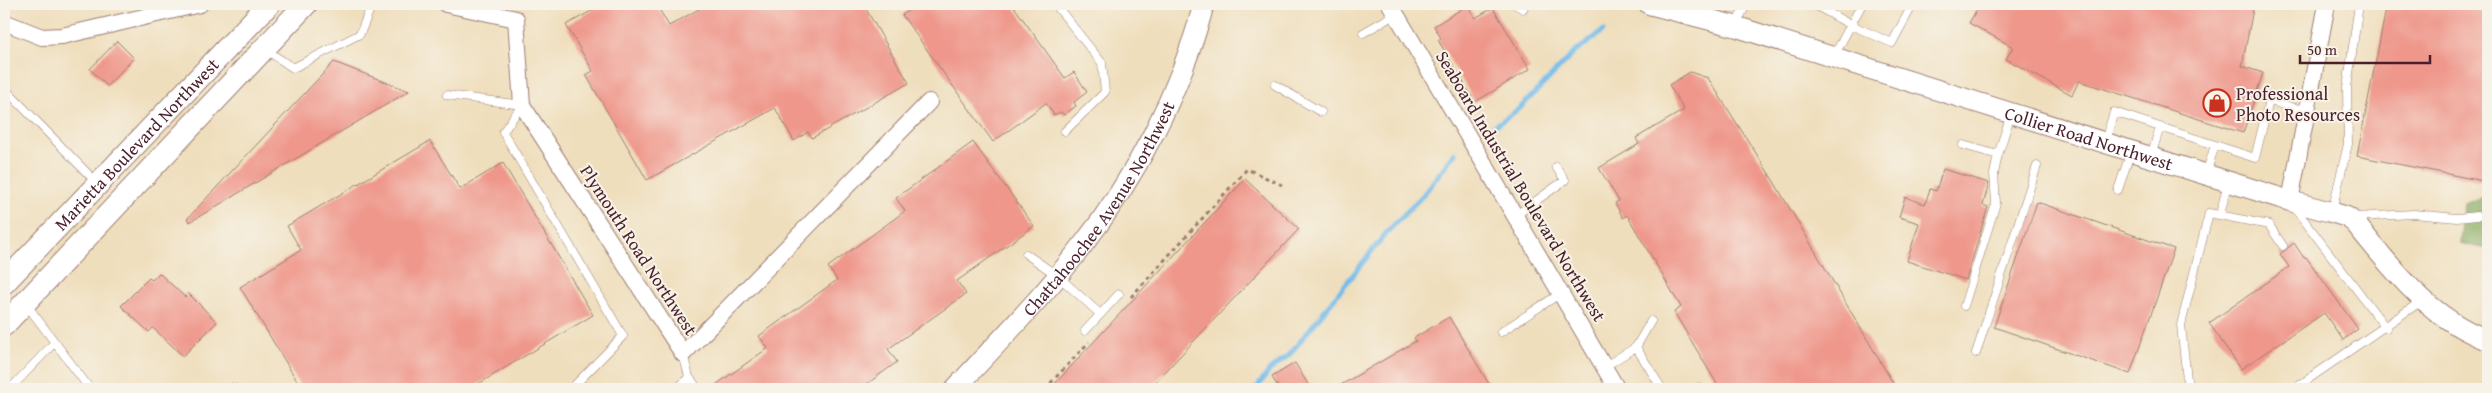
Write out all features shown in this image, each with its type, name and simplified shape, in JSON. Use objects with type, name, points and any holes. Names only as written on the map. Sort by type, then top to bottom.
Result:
[{"type":"main road","name":"Marietta Boulevard Northwest","points":[[4,283],[269,4]]},
{"type":"main road","points":[[4,325],[306,4]]},
{"type":"street","points":[[4,22],[42,37],[62,36],[163,8],[200,4]]},
{"type":"street","name":"Plymouth Road Northwest","points":[[446,4],[516,19],[522,105],[682,354],[929,102]]},
{"type":"street","name":"Chattahoochee Avenue Northwest","points":[[955,389],[1058,276],[1080,249],[1128,179],[1168,105],[1186,61],[1204,4]]},
{"type":"street","points":[[2290,201],[2327,4]]},
{"type":"street","name":"Collier Road Northwest","points":[[1658,5],[1734,26],[2205,175],[2339,214]]},
{"type":"street","name":"Seaboard Industrial Boulevard Northwest","points":[[1393,9],[1617,389]]},
{"type":"street","points":[[2339,214],[2355,223],[2407,286],[2423,300],[2444,317],[2473,334],[2488,340]]},
{"type":"lane","points":[[264,49],[293,68],[360,34],[372,4]]},
{"type":"lane","points":[[1055,4],[1102,63],[1105,92],[1064,131]]},
{"type":"lane","points":[[1515,4],[1523,9],[1525,4]]},
{"type":"lane","points":[[1734,26],[1747,4]]},
{"type":"lane","points":[[1813,4],[1851,25],[1892,43],[1913,4]]},
{"type":"lane","points":[[1833,58],[1862,4]]},
{"type":"lane","points":[[2359,4],[2347,88],[2348,144],[2339,214],[2414,214],[2457,218],[2477,216]]},
{"type":"lane","points":[[1363,33],[1393,9]]},
{"type":"lane","points":[[1275,85],[1321,112]]},
{"type":"lane","points":[[4,88],[98,184]]},
{"type":"lane","points":[[447,94],[522,105],[503,132],[623,336],[571,389]]},
{"type":"lane","points":[[2104,143],[2114,112],[2255,158],[2269,102],[2307,111]]},
{"type":"lane","points":[[1964,306],[1996,203],[1994,174],[1998,155],[2012,114]]},
{"type":"lane","points":[[2150,157],[2160,127]]},
{"type":"lane","points":[[2205,175],[2215,144]]},
{"type":"lane","points":[[1963,145],[1998,155]]},
{"type":"lane","points":[[2118,190],[2131,151]]},
{"type":"lane","points":[[1976,352],[2037,166]]},
{"type":"lane","points":[[1515,216],[1565,180],[1556,167]]},
{"type":"lane","points":[[2220,215],[2228,182]]},
{"type":"lane","points":[[2290,201],[2386,328]]},
{"type":"lane","points":[[2188,389],[2181,325],[2209,213],[2268,226],[2283,246]]},
{"type":"lane","points":[[1026,254],[1058,276],[1100,314]]},
{"type":"lane","points":[[1501,332],[1561,293]]},
{"type":"lane","points":[[1085,332],[1119,294]]},
{"type":"lane","points":[[2294,389],[2386,328],[2423,300]]},
{"type":"lane","points":[[25,302],[90,389]]},
{"type":"lane","points":[[1604,366],[1636,347],[1651,322]]},
{"type":"lane","points":[[10,389],[55,342]]},
{"type":"lane","points":[[1636,347],[1662,389]]},
{"type":"lane","points":[[682,354],[689,377],[698,389]]},
{"type":"lane","points":[[677,389],[689,377]]},
{"type":"path","points":[[1129,299],[1247,169],[1282,185]]},
{"type":"path","points":[[1045,389],[1090,341]]},
{"type":"green space","points":[[2488,195],[2488,249],[2460,243],[2464,204]]},
{"type":"building","points":[[604,4],[656,4],[669,26],[708,4],[863,4],[909,83],[812,138],[808,132],[794,141],[775,108],[647,180],[586,75],[593,71],[566,25]]},
{"type":"building","points":[[918,4],[1012,4],[1065,78],[1074,72],[1087,92],[1074,102],[1076,106],[1064,115],[1061,112],[1054,115],[1046,103],[993,142],[902,15]]},
{"type":"building","points":[[1980,4],[2254,4],[2242,66],[2263,73],[2243,133],[2079,81],[2072,95],[2006,59],[2013,47],[1969,23]]},
{"type":"building","points":[[2387,4],[2488,4],[2488,182],[2357,156]]},
{"type":"building","points":[[1468,5],[1475,18],[1493,8],[1530,69],[1475,102],[1438,40],[1441,38],[1434,26]]},
{"type":"building","points":[[117,41],[134,58],[107,86],[90,69]]},
{"type":"building","points":[[334,62],[409,91],[190,222],[187,219]]},
{"type":"building","points":[[1690,72],[1708,78],[1773,180],[1893,383],[1882,389],[1720,389],[1674,312],[1681,307],[1627,215],[1623,218],[1615,203],[1619,201],[1599,168],[1639,144],[1636,138],[1684,110],[1669,85]]},
{"type":"building","points":[[430,141],[460,189],[503,163],[593,315],[470,389],[302,389],[240,287],[301,250],[287,226]]},
{"type":"building","points":[[973,142],[1034,226],[957,281],[966,294],[888,349],[897,362],[860,389],[710,389],[768,348],[759,336],[837,280],[828,267],[905,211],[896,198]]},
{"type":"building","points":[[1943,169],[1989,183],[1983,205],[1988,207],[1966,280],[1907,261],[1919,223],[1899,217],[1905,197],[1925,204],[1930,189],[1936,191]]},
{"type":"building","points":[[1245,179],[1299,229],[1149,389],[1050,389]]},
{"type":"building","points":[[2037,202],[2174,249],[2130,374],[1994,327]]},
{"type":"building","points":[[2294,243],[2358,329],[2343,340],[2324,313],[2241,369],[2209,323],[2289,267],[2280,254]]},
{"type":"building","points":[[159,273],[185,297],[188,293],[217,322],[183,356],[153,328],[149,332],[121,306],[149,278],[152,280]]},
{"type":"building","points":[[1449,317],[1492,389],[1334,389],[1416,341],[1414,338]]},
{"type":"building","points":[[1295,363],[1311,389],[1279,389],[1272,377]]},
{"type":"waterway","points":[[1492,128],[1520,108],[1574,53],[1603,31]]},
{"type":"waterway","points":[[1256,389],[1270,370],[1290,354],[1387,232],[1423,195],[1455,153]]},
{"type":"place","name":"Professional Photo Resources","points":[[2217,103]]}]
